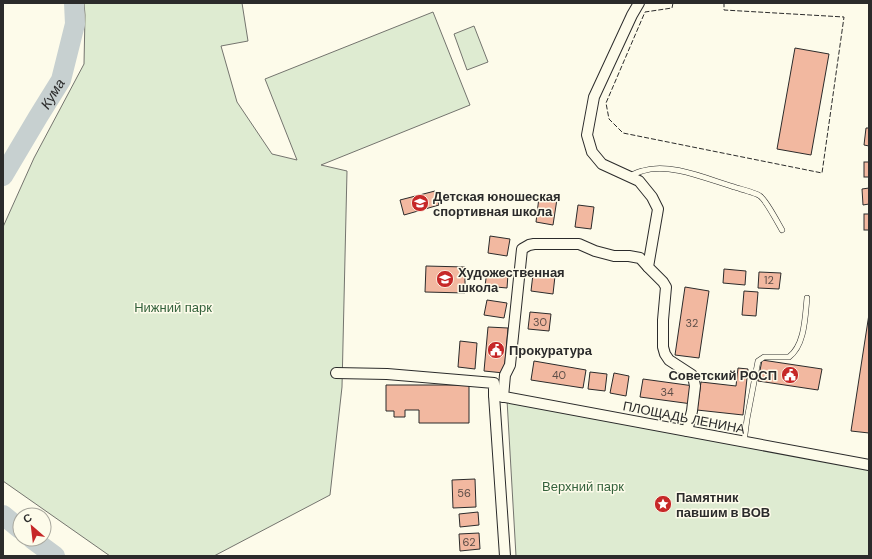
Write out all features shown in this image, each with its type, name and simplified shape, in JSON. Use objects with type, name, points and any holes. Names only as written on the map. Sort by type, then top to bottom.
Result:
[{"type":"street","points":[[639,3],[594,97],[587,135],[592,152],[602,164],[639,181],[652,197],[658,209],[648,267]]},
{"type":"street","points":[[498,396],[510,365],[522,249],[534,244],[579,244],[595,251],[614,256],[640,258],[664,282],[666,287],[663,320],[663,347],[665,354],[669,360],[692,375],[695,386],[692,411],[687,431]]},
{"type":"street","points":[[336,372],[387,374],[494,383],[498,396],[505,556]]},
{"type":"street","name":"ПЛОЩАДЬ ЛЕНИНА","points":[[498,396],[869,465]]},
{"type":"lane","points":[[630,176],[648,169],[679,171],[698,175],[761,196],[782,230]]},
{"type":"lane","points":[[744,442],[758,361],[764,357],[789,357],[797,349],[804,328],[807,298]]},
{"type":"green space","name":"Нижний парк","points":[[84,3],[242,3],[248,41],[221,46],[237,102],[272,154],[297,160],[265,79],[433,12],[470,105],[321,165],[347,171],[342,387],[330,495],[214,556],[110,556],[52,515],[52,507],[40,507],[3,481],[3,227],[34,158],[84,64]]},
{"type":"green space","points":[[474,26],[488,62],[467,70],[454,34]]},
{"type":"green space","name":"Верхний парк","points":[[507,400],[869,467],[869,556],[516,556]]},
{"type":"building","points":[[795,48],[829,54],[811,155],[777,149]]},
{"type":"building","points":[[866,128],[869,128],[869,146],[864,145]]},
{"type":"building","points":[[864,162],[869,162],[869,177],[864,177]]},
{"type":"building","points":[[869,188],[869,204],[863,205],[862,189]]},
{"type":"building","name":"Детская юношеская спортивная школа","points":[[435,191],[439,205],[404,215],[400,200]]},
{"type":"building","points":[[539,197],[557,199],[553,225],[536,222]]},
{"type":"building","points":[[578,205],[594,207],[591,229],[575,227]]},
{"type":"building","points":[[864,214],[869,214],[869,230],[864,230]]},
{"type":"building","points":[[490,236],[510,239],[507,256],[488,253]]},
{"type":"building","name":"Художественная школа","points":[[426,266],[465,267],[465,293],[425,292]]},
{"type":"building","points":[[724,269],[746,271],[745,285],[723,283]]},
{"type":"building","points":[[487,271],[508,274],[507,288],[485,286]]},
{"type":"building","points":[[759,272],[781,273],[779,289],[758,288]]},
{"type":"building","points":[[533,274],[555,276],[553,294],[531,291]]},
{"type":"building","points":[[685,287],[709,291],[699,358],[675,355]]},
{"type":"building","points":[[744,291],[758,292],[756,316],[742,315]]},
{"type":"building","points":[[487,300],[507,303],[504,318],[484,315]]},
{"type":"building","points":[[530,312],[551,314],[549,331],[528,329]]},
{"type":"building","points":[[869,314],[869,433],[851,431]]},
{"type":"building","name":"Прокуратура","points":[[488,327],[508,328],[504,373],[484,371]]},
{"type":"building","points":[[460,341],[477,343],[475,369],[458,367]]},
{"type":"building","name":"Советский РОСП","points":[[762,360],[822,369],[818,390],[758,381]]},
{"type":"building","points":[[534,361],[586,370],[583,388],[531,380]]},
{"type":"building","points":[[738,368],[748,369],[743,415],[697,410],[701,382],[736,386]]},
{"type":"building","points":[[590,372],[607,374],[605,391],[588,389]]},
{"type":"building","points":[[614,373],[629,376],[626,396],[610,393]]},
{"type":"building","points":[[643,379],[694,386],[692,404],[640,397]]},
{"type":"building","points":[[386,385],[469,385],[469,423],[419,423],[419,410],[405,410],[405,417],[394,417],[394,411],[386,411]]},
{"type":"building","points":[[475,479],[476,507],[453,508],[452,480]]},
{"type":"building","points":[[478,512],[479,525],[460,527],[459,514]]},
{"type":"building","points":[[479,533],[480,549],[460,551],[459,534]]},
{"type":"waterway","name":"Кума","points":[[3,176],[61,80],[75,24],[74,3]]},
{"type":"waterway","name":"Кума","points":[[3,515],[12,522]]},
{"type":"waterway","name":"Кума","points":[[43,547],[55,556]]},
{"type":"fence","points":[[673,3],[672,8],[645,12],[606,103],[609,119],[623,133],[822,173],[844,17],[724,10],[724,3]]},
{"type":"place","name":"Детская юношеская спортивная школа","points":[[420,203]]},
{"type":"place","name":"Художественная школа","points":[[445,279]]},
{"type":"place","name":"Прокуратура","points":[[496,350]]},
{"type":"place","name":"Советский РОСП","points":[[790,375]]},
{"type":"place","name":"Памятник павшим в ВОВ","points":[[663,504]]}]
